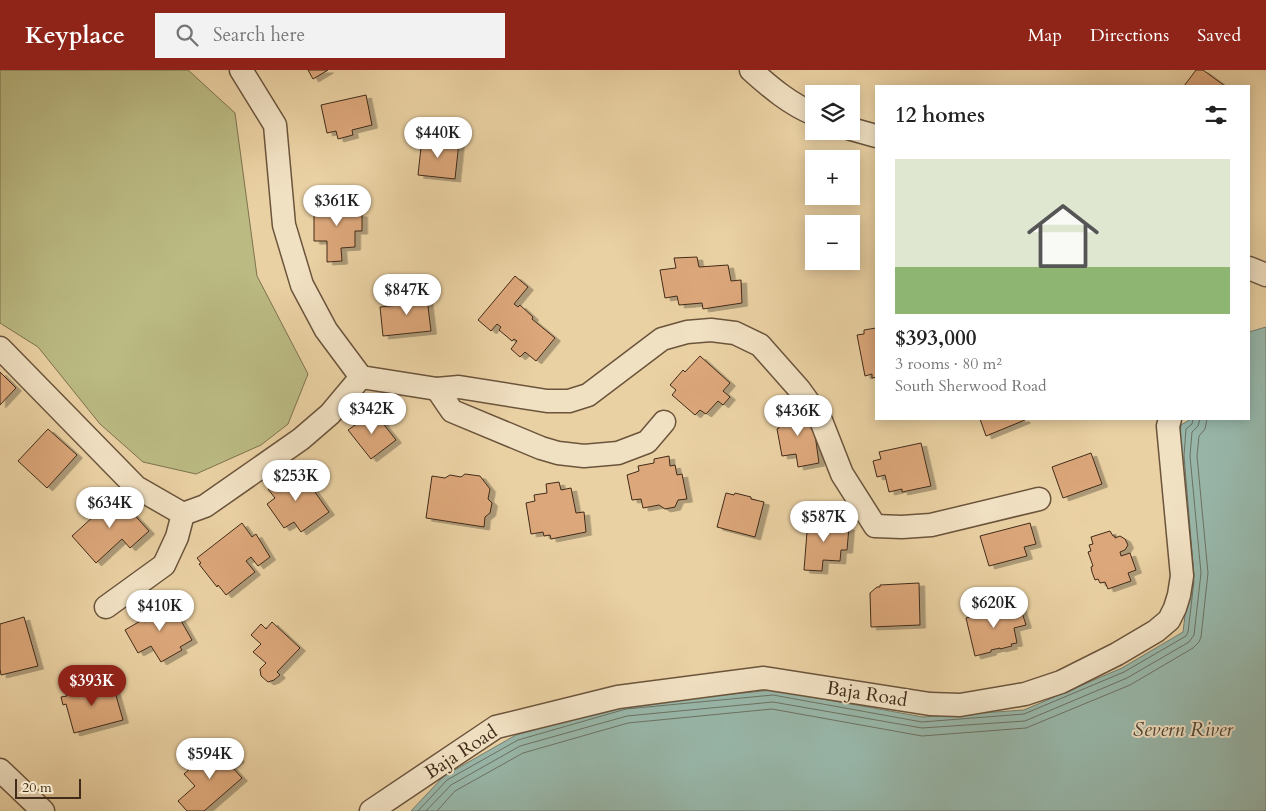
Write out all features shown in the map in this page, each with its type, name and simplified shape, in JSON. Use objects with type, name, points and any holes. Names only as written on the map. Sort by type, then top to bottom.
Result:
[{"type":"street","points":[[240,70],[275,125],[284,225],[302,286],[326,330],[361,377],[437,389],[459,387],[547,401],[569,401],[588,395],[662,339],[686,332],[711,330],[735,332],[760,345],[799,389],[820,418],[842,474],[875,526],[932,525],[1040,498]]},
{"type":"street","points":[[751,70],[770,87],[798,108],[805,111]]},
{"type":"street","points":[[860,132],[875,136]]},
{"type":"street","points":[[1250,268],[1266,275]]},
{"type":"street","points":[[0,348],[136,487],[183,514],[205,506],[301,439],[330,414],[361,377]]},
{"type":"street","points":[[437,389],[452,411],[541,448],[558,453],[584,456],[618,453],[647,442],[664,422]]},
{"type":"street","name":"Baja Road","points":[[371,811],[496,727],[618,697],[764,678],[930,704],[960,705],[1025,694],[1062,682],[1117,654],[1156,631],[1168,620],[1175,608],[1182,576],[1168,426],[1170,420]]},
{"type":"street","points":[[106,607],[164,565],[177,537],[183,514]]},
{"type":"street","points":[[0,770],[43,811]]},
{"type":"shaded area","points":[[0,70],[188,70],[235,113],[257,276],[308,374],[288,424],[261,445],[196,474],[143,462],[100,424],[38,347],[0,323]]},
{"type":"water","name":"Severn River","points":[[1266,327],[1266,811],[411,811],[444,776],[516,735],[625,705],[773,690],[923,717],[1024,710],[1122,668],[1183,632],[1190,574],[1179,456],[1181,425],[1189,420],[1250,420],[1250,332]]},
{"type":"building","points":[[308,70],[328,70],[313,79]]},
{"type":"building","points":[[1196,70],[1203,70],[1224,85],[1185,85]]},
{"type":"building","points":[[366,95],[372,125],[352,130],[353,135],[338,139],[336,131],[327,133],[321,105]]},
{"type":"building","points":[[422,138],[459,142],[455,179],[418,175]]},
{"type":"building","points":[[314,202],[357,202],[357,214],[362,214],[362,231],[355,231],[355,247],[341,248],[342,261],[327,262],[327,241],[314,241]]},
{"type":"building","points":[[697,257],[699,267],[728,265],[731,281],[741,280],[742,303],[703,309],[702,303],[679,305],[677,296],[665,298],[660,270],[676,268],[674,258]]},
{"type":"building","points":[[515,276],[528,287],[514,304],[518,307],[520,305],[533,317],[532,319],[555,338],[536,361],[525,352],[520,357],[511,349],[517,341],[514,339],[512,341],[499,330],[501,327],[497,324],[491,331],[478,320]]},
{"type":"building","points":[[426,290],[431,331],[383,336],[380,307],[409,304],[408,292]]},
{"type":"building","points":[[875,328],[875,377],[872,378],[872,374],[865,376],[857,335],[864,334],[864,330]]},
{"type":"building","points":[[700,356],[730,383],[723,391],[730,397],[723,405],[718,401],[706,414],[700,410],[695,415],[672,395],[676,390],[670,385],[683,370],[685,372]]},
{"type":"building","points":[[0,372],[16,388],[0,405]]},
{"type":"building","points":[[792,406],[794,416],[812,413],[819,463],[798,467],[796,454],[782,456],[777,429],[779,428],[778,418],[781,418],[780,408]]},
{"type":"building","points":[[374,412],[396,440],[371,459],[348,430]]},
{"type":"building","points":[[980,420],[1025,420],[986,436]]},
{"type":"building","points":[[48,429],[77,455],[47,488],[18,461]]},
{"type":"building","points":[[921,443],[931,486],[902,492],[902,489],[889,492],[885,475],[877,477],[873,461],[881,459],[879,452]]},
{"type":"building","points":[[1091,453],[1102,484],[1063,498],[1052,467]]},
{"type":"building","points":[[669,456],[670,466],[675,465],[677,475],[682,474],[687,499],[678,500],[675,507],[665,509],[659,505],[643,508],[641,499],[632,500],[627,475],[639,471],[638,466],[654,463],[654,459]]},
{"type":"building","points":[[298,468],[329,512],[301,532],[294,522],[284,528],[267,504],[275,498],[268,489]]},
{"type":"building","points":[[465,474],[480,476],[490,489],[488,499],[492,503],[490,513],[485,517],[484,527],[426,518],[432,476],[445,478],[450,475],[461,477]]},
{"type":"building","points":[[559,482],[561,490],[571,488],[576,513],[584,512],[586,532],[551,539],[550,535],[544,536],[543,532],[531,534],[526,503],[535,501],[534,495],[547,493],[546,484]]},
{"type":"building","points":[[726,493],[734,495],[735,493],[764,502],[755,537],[717,527]]},
{"type":"building","points":[[117,496],[149,531],[130,548],[122,539],[96,563],[72,536],[94,516],[91,512],[106,499],[109,503]]},
{"type":"building","points":[[808,519],[843,521],[842,527],[849,527],[847,550],[841,550],[840,561],[823,560],[822,571],[804,570]]},
{"type":"building","points":[[242,523],[252,537],[256,534],[270,557],[258,566],[251,557],[246,561],[255,572],[226,595],[218,585],[217,587],[199,564],[201,563],[197,558]]},
{"type":"building","points":[[1030,523],[1036,544],[1024,547],[1027,556],[989,566],[980,536]]},
{"type":"building","points":[[1110,531],[1115,538],[1120,536],[1125,539],[1128,545],[1125,550],[1120,552],[1121,556],[1130,553],[1136,570],[1128,573],[1131,581],[1108,589],[1105,582],[1100,583],[1098,579],[1095,580],[1088,552],[1091,551],[1089,545],[1093,544],[1091,537]]},
{"type":"building","points":[[919,583],[920,625],[871,627],[870,593],[877,587],[880,587],[880,585]]},
{"type":"building","points":[[165,597],[170,607],[172,605],[192,640],[180,647],[182,650],[161,662],[151,646],[138,653],[125,630],[142,620],[144,622],[153,617],[147,608]]},
{"type":"building","points":[[1020,606],[1026,625],[1014,628],[1017,643],[975,656],[966,618],[979,615],[978,610],[987,608],[988,611],[995,608],[996,611]]},
{"type":"building","points":[[24,617],[38,666],[1,675],[0,624]]},
{"type":"building","points":[[272,622],[300,648],[277,672],[280,675],[268,682],[261,676],[260,669],[266,663],[253,652],[261,644],[251,635],[261,624],[266,629]]},
{"type":"building","points":[[94,682],[96,690],[113,685],[123,720],[74,733],[66,704],[63,705],[61,697],[76,691],[75,687]]},
{"type":"building","points":[[215,747],[221,754],[229,747],[239,759],[231,766],[242,778],[204,811],[187,811],[178,801],[195,786],[184,774]]}]
